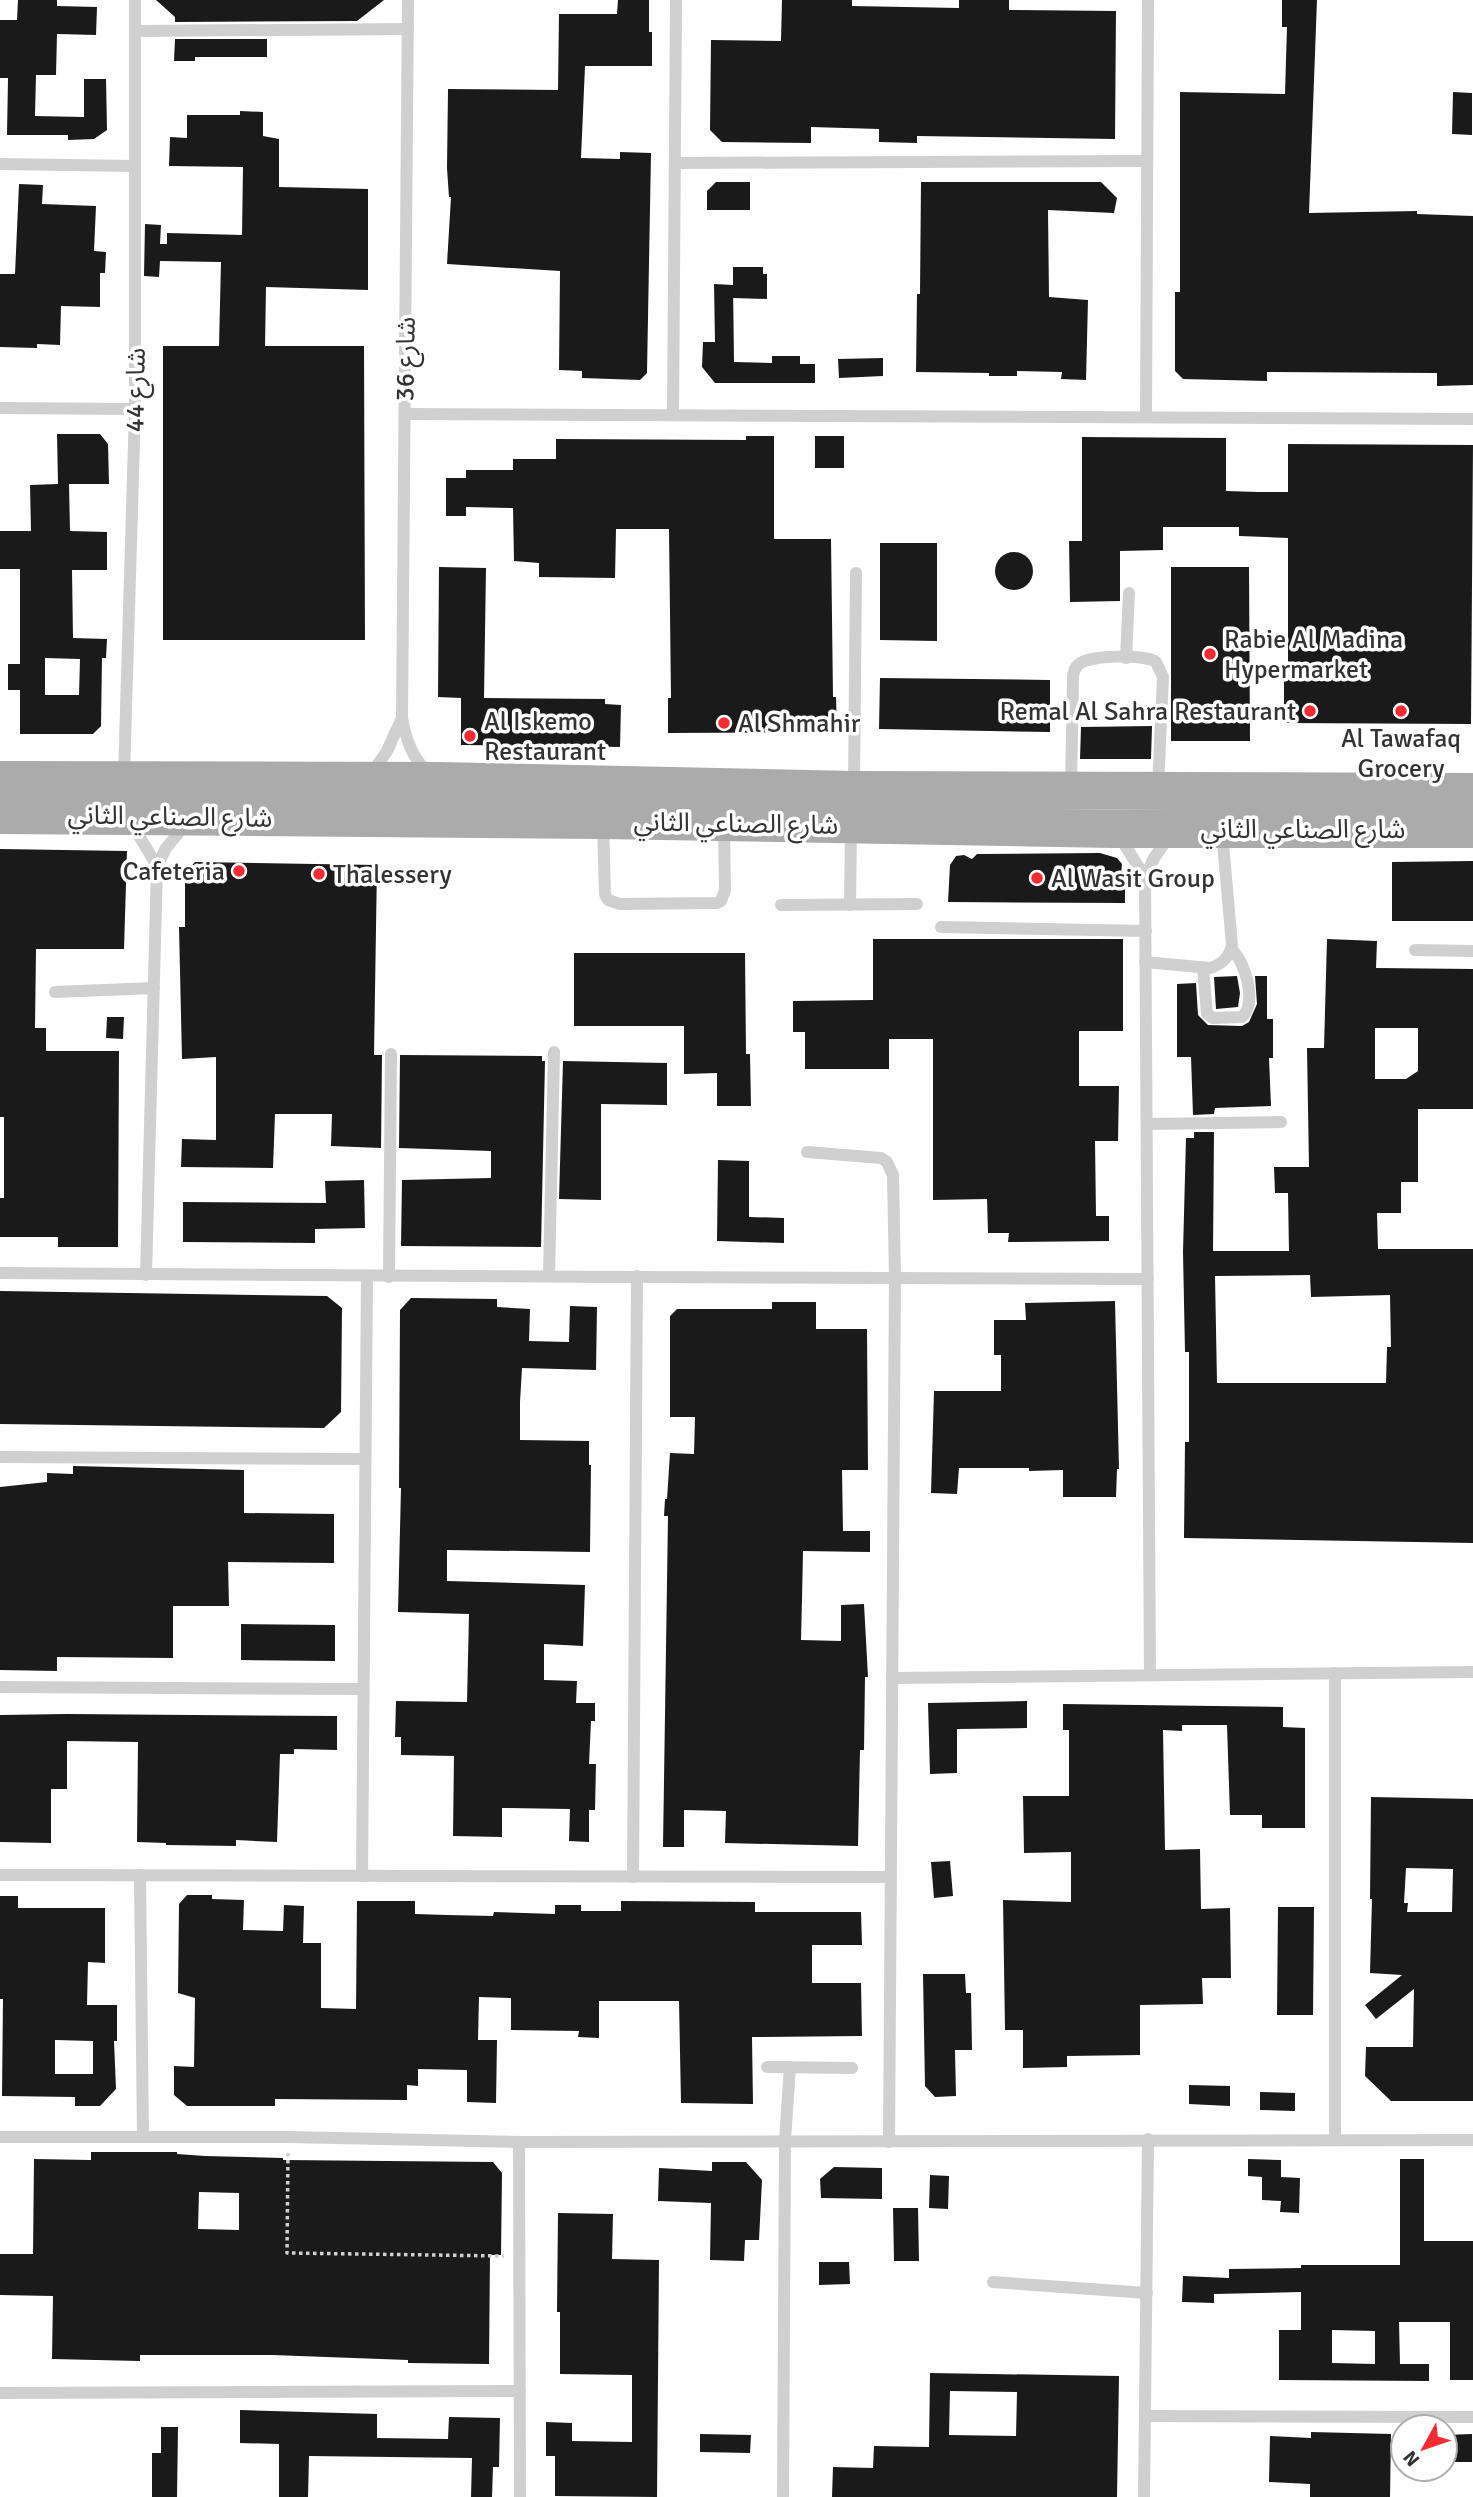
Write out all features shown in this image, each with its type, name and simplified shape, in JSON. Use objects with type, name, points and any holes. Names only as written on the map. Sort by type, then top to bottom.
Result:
[{"type":"main road","name":"شارع الصناعي الثاني","points":[[0,780],[124,798],[193,817],[724,822],[853,808],[1071,792],[1473,792]]},
{"type":"main road","name":"شارع الصناعي الثاني","points":[[0,815],[124,798],[366,780],[439,781],[853,808],[1113,829],[1473,829]]},
{"type":"lane","name":"شارع 44","points":[[124,798],[135,409],[135,0]]},
{"type":"lane","name":"شارع 36","points":[[408,0],[402,718],[405,737],[413,754],[424,769],[439,781]]},
{"type":"lane","points":[[673,415],[676,0]]},
{"type":"lane","points":[[1146,417],[1148,0]]},
{"type":"lane","points":[[135,31],[408,29]]},
{"type":"lane","points":[[675,163],[1147,160]]},
{"type":"lane","points":[[0,164],[135,166]]},
{"type":"lane","points":[[0,408],[135,409]]},
{"type":"lane","points":[[405,414],[1473,419]]},
{"type":"lane","points":[[850,905],[856,573]]},
{"type":"lane","points":[[1126,657],[1129,593]]},
{"type":"lane","points":[[1071,792],[1075,669],[1087,660],[1126,657],[1152,659],[1162,671],[1158,792]]},
{"type":"lane","name":"شارع 36","points":[[366,780],[387,751],[402,718]]},
{"type":"lane","points":[[124,798],[137,831],[157,866]]},
{"type":"lane","points":[[146,1275],[157,866],[173,840],[193,817]]},
{"type":"lane","points":[[603,820],[605,894],[608,900],[620,904],[717,904],[721,901],[724,890],[724,822]]},
{"type":"lane","points":[[1145,962],[1203,968],[1217,966],[1228,956],[1231,949],[1222,828]]},
{"type":"lane","points":[[1113,829],[1125,842],[1145,877]]},
{"type":"lane","points":[[1150,1675],[1145,877],[1154,858],[1175,829]]},
{"type":"lane","points":[[781,905],[916,904]]},
{"type":"lane","points":[[941,928],[1146,931]]},
{"type":"lane","points":[[1203,968],[1207,1014],[1213,1018],[1242,1017],[1248,1007],[1247,973],[1241,959],[1231,949]]},
{"type":"lane","points":[[1415,950],[1473,951]]},
{"type":"lane","points":[[55,992],[153,988]]},
{"type":"lane","points":[[549,1276],[554,1052]]},
{"type":"lane","points":[[389,1277],[391,1054]]},
{"type":"lane","points":[[1147,1124],[1280,1122]]},
{"type":"lane","points":[[807,1152],[874,1156],[887,1162],[893,1175],[895,1277],[889,2142]]},
{"type":"lane","points":[[0,1273],[1148,1279]]},
{"type":"lane","points":[[633,1877],[637,1276]]},
{"type":"lane","points":[[362,1876],[367,1277]]},
{"type":"lane","points":[[0,1457],[365,1459]]},
{"type":"lane","points":[[892,1678],[1473,1672]]},
{"type":"lane","points":[[1335,1673],[1335,2140]]},
{"type":"lane","points":[[0,1687],[363,1689]]},
{"type":"lane","points":[[0,1875],[891,1877]]},
{"type":"lane","points":[[140,1875],[143,2136]]},
{"type":"lane","points":[[767,2067],[852,2068]]},
{"type":"lane","points":[[783,2497],[785,2140],[790,2067]]},
{"type":"lane","points":[[0,2137],[289,2137],[519,2142],[1473,2140]]},
{"type":"lane","points":[[1144,2497],[1148,2139]]},
{"type":"lane","points":[[519,2142],[520,2497]]},
{"type":"lane","points":[[993,2282],[1147,2293]]},
{"type":"lane","points":[[0,2393],[520,2391]]},
{"type":"lane","points":[[1145,2416],[1473,2417]]},
{"type":"path","points":[[289,2137],[287,2253],[520,2256]]},
{"type":"building","points":[[18,0],[57,0],[57,6],[97,7],[96,35],[57,34],[56,75],[36,75],[35,116],[84,117],[84,79],[106,79],[107,130],[94,139],[68,140],[68,135],[7,135],[8,78],[0,78],[0,20],[17,20]]},
{"type":"building","points":[[156,0],[384,0],[357,21],[175,22],[175,17]]},
{"type":"building","points":[[618,0],[649,0],[652,66],[585,66],[581,158],[620,159],[620,152],[651,153],[647,373],[640,380],[582,378],[582,371],[559,370],[560,271],[447,264],[451,197],[447,168],[448,89],[558,90],[559,14],[617,14]]},
{"type":"building","points":[[782,0],[852,0],[852,6],[959,8],[959,0],[1009,0],[1009,10],[1116,11],[1115,139],[917,136],[917,143],[879,142],[879,129],[811,127],[811,143],[722,142],[710,130],[711,40],[781,41]]},
{"type":"building","points":[[1282,0],[1317,0],[1309,213],[1417,211],[1417,214],[1473,216],[1473,385],[1437,386],[1437,373],[1267,372],[1267,381],[1183,379],[1175,371],[1175,292],[1180,292],[1180,92],[1285,94],[1287,27],[1282,27]]},
{"type":"building","points":[[175,39],[267,39],[267,57],[195,57],[195,61],[174,61]]},
{"type":"building","points":[[1453,92],[1472,93],[1472,135],[1452,134]]},
{"type":"building","points":[[240,111],[263,112],[263,136],[279,139],[279,187],[368,189],[368,290],[266,287],[265,346],[364,346],[365,640],[163,640],[163,346],[219,346],[221,262],[160,261],[159,277],[144,276],[145,224],[161,225],[160,244],[167,244],[167,233],[242,235],[243,167],[169,166],[170,137],[187,138],[187,115],[240,115]]},
{"type":"building","points":[[716,182],[750,182],[750,210],[707,210],[707,191]]},
{"type":"building","points":[[921,182],[1101,182],[1117,198],[1114,213],[1048,210],[1049,297],[1088,300],[1086,380],[1061,379],[1062,372],[1017,371],[1017,376],[989,376],[989,373],[916,372]]},
{"type":"building","points":[[19,184],[43,185],[42,204],[96,206],[94,251],[106,252],[105,273],[100,273],[100,307],[61,306],[60,345],[37,344],[37,348],[0,347],[0,274],[15,274]]},
{"type":"building","points":[[733,267],[763,267],[763,274],[767,274],[767,299],[733,298]]},
{"type":"building","points":[[714,284],[733,285],[734,362],[772,363],[772,356],[800,356],[800,364],[815,364],[815,383],[715,383],[702,367],[703,342],[715,342]]},
{"type":"building","points":[[883,358],[883,376],[839,378],[838,359]]},
{"type":"building","points":[[57,434],[100,434],[108,444],[109,484],[69,484],[70,531],[107,532],[107,570],[72,570],[73,638],[107,639],[106,658],[102,658],[101,726],[93,734],[20,734],[20,690],[8,690],[8,664],[20,664],[20,569],[0,569],[0,531],[31,531],[30,485],[58,484]],"holes":[[[45,658],[80,659],[79,695],[45,695]]]},
{"type":"building","points":[[746,436],[774,436],[774,539],[831,539],[833,697],[836,697],[837,732],[668,733],[668,698],[671,698],[669,529],[616,529],[615,578],[539,577],[539,563],[514,561],[513,508],[466,507],[466,516],[446,516],[446,478],[466,478],[466,470],[513,470],[513,459],[556,459],[556,439],[746,440]]},
{"type":"building","points":[[815,436],[844,436],[844,468],[815,468]]},
{"type":"building","points":[[1082,437],[1226,438],[1226,491],[1258,492],[1288,492],[1288,444],[1473,445],[1471,724],[1284,723],[1284,664],[1288,664],[1288,538],[1239,536],[1239,527],[1163,527],[1163,550],[1120,551],[1120,601],[1070,602],[1069,541],[1082,541]]},
{"type":"building","points":[[880,543],[937,543],[937,641],[880,640]]},
{"type":"building","points":[[1014,552],[1028,557],[1033,571],[1028,585],[1014,590],[1000,585],[995,571],[1000,557]]},
{"type":"building","points":[[439,567],[486,568],[484,698],[605,699],[605,704],[621,705],[620,747],[461,745],[461,698],[438,697]]},
{"type":"building","name":"Rabie Al Madina Hypermarket","points":[[1171,567],[1249,567],[1250,741],[1171,741]]},
{"type":"building","points":[[880,678],[1050,680],[1050,732],[879,729]]},
{"type":"building","points":[[1152,726],[1151,759],[1080,759],[1081,727]]},
{"type":"building","points":[[0,849],[127,851],[124,949],[36,949],[35,1028],[46,1028],[46,1051],[119,1051],[118,1247],[58,1247],[58,1237],[0,1237],[0,1198],[4,1198],[4,1117],[0,1117]]},
{"type":"building","name":"Al Wasit Group","points":[[1100,853],[1117,858],[1122,864],[1125,903],[948,902],[950,865],[956,856],[964,855],[972,859],[977,854]]},
{"type":"building","points":[[1473,861],[1473,921],[1392,921],[1392,862]]},
{"type":"building","points":[[195,862],[377,865],[374,1055],[382,1055],[381,1148],[331,1146],[332,1114],[275,1114],[273,1168],[181,1167],[182,1139],[216,1140],[216,1057],[182,1059],[179,927],[185,927],[185,872]]},
{"type":"building","points":[[873,939],[1123,939],[1123,1031],[1079,1031],[1079,1086],[1119,1086],[1118,1141],[1095,1141],[1096,1216],[1109,1216],[1109,1241],[1008,1242],[1009,1233],[988,1233],[987,1199],[933,1200],[933,1039],[889,1039],[889,1069],[805,1069],[805,1032],[793,1032],[793,1001],[873,1000]]},
{"type":"building","points":[[1327,939],[1377,941],[1376,968],[1473,969],[1473,1109],[1418,1109],[1418,1182],[1401,1182],[1401,1213],[1377,1213],[1378,1249],[1473,1249],[1473,1543],[1184,1538],[1185,1442],[1189,1442],[1189,1352],[1185,1352],[1183,1252],[1186,1138],[1194,1138],[1194,1132],[1214,1132],[1213,1251],[1289,1251],[1288,1193],[1275,1193],[1274,1167],[1309,1167],[1307,1048],[1324,1048]],"holes":[[[1375,1028],[1418,1028],[1418,1071],[1406,1079],[1375,1079]],[[1310,1275],[1311,1297],[1390,1295],[1391,1347],[1387,1347],[1386,1383],[1217,1383],[1215,1276]]]},
{"type":"building","points":[[574,953],[745,953],[746,1054],[750,1054],[751,1106],[717,1106],[717,1073],[684,1074],[684,1026],[574,1026]]},
{"type":"building","points":[[1237,976],[1240,993],[1238,1007],[1216,1009],[1214,977]]},
{"type":"building","points":[[1255,976],[1267,976],[1267,1019],[1273,1019],[1273,1058],[1269,1058],[1271,1106],[1215,1108],[1214,1114],[1193,1115],[1191,1057],[1177,1057],[1177,984],[1196,983],[1198,1015],[1208,1025],[1242,1026],[1249,1022],[1257,1004]]},
{"type":"building","points":[[107,1017],[124,1017],[123,1039],[106,1038]]},
{"type":"building","points":[[400,1055],[542,1056],[542,1061],[545,1061],[541,1247],[401,1246],[402,1180],[491,1178],[491,1151],[399,1148]]},
{"type":"building","points":[[563,1061],[667,1063],[667,1105],[601,1104],[601,1200],[559,1199]]},
{"type":"building","points":[[718,1160],[749,1161],[749,1217],[784,1218],[784,1243],[717,1241]]},
{"type":"building","points":[[364,1180],[365,1228],[315,1229],[315,1243],[183,1242],[183,1202],[326,1203],[325,1181]]},
{"type":"building","points":[[0,1291],[327,1296],[342,1308],[341,1412],[324,1428],[0,1424]]},
{"type":"building","points":[[411,1298],[497,1299],[497,1307],[530,1309],[529,1341],[569,1342],[570,1306],[597,1307],[596,1370],[522,1368],[520,1402],[520,1440],[589,1441],[590,1552],[447,1550],[447,1581],[585,1585],[583,1646],[544,1644],[544,1680],[577,1681],[576,1703],[595,1703],[595,1721],[591,1721],[589,1764],[596,1764],[595,1810],[589,1810],[589,1842],[569,1841],[570,1809],[502,1808],[502,1837],[453,1836],[454,1756],[401,1755],[401,1737],[395,1737],[396,1701],[467,1702],[469,1614],[398,1612],[401,1488],[400,1310]]},
{"type":"building","points":[[1115,1301],[1119,1469],[1116,1497],[1063,1497],[1063,1470],[1029,1471],[1029,1468],[959,1468],[957,1494],[931,1493],[934,1391],[1001,1391],[1001,1355],[994,1355],[994,1320],[1026,1320],[1025,1303]]},
{"type":"building","points":[[772,1302],[816,1302],[816,1329],[867,1329],[868,1470],[842,1470],[843,1531],[870,1531],[870,1552],[803,1551],[801,1640],[841,1641],[841,1605],[864,1604],[868,1677],[865,1677],[864,1750],[860,1750],[858,1846],[725,1843],[726,1811],[684,1810],[684,1847],[663,1847],[668,1516],[664,1516],[665,1499],[670,1453],[694,1454],[695,1417],[670,1417],[670,1316],[677,1309],[772,1309]]},
{"type":"building","points":[[73,1466],[244,1470],[244,1513],[334,1514],[334,1563],[228,1562],[229,1606],[173,1606],[173,1658],[57,1657],[57,1671],[0,1670],[0,1487],[47,1482],[47,1473],[73,1474]]},
{"type":"building","points":[[241,1624],[335,1625],[335,1661],[241,1660]]},
{"type":"building","points":[[1027,1701],[1027,1728],[957,1729],[957,1773],[930,1774],[928,1703]]},
{"type":"building","points":[[1063,1704],[1283,1707],[1283,1727],[1305,1728],[1305,1828],[1262,1828],[1262,1815],[1230,1815],[1227,1725],[1182,1725],[1182,1731],[1163,1730],[1165,1850],[1200,1849],[1201,1909],[1230,1908],[1231,1978],[1202,1978],[1203,2004],[1140,2005],[1140,2055],[1067,2056],[1067,2067],[1023,2068],[1023,2030],[1005,2030],[1003,1900],[1071,1902],[1071,1852],[1024,1853],[1023,1796],[1069,1796],[1069,1730],[1063,1730]]},
{"type":"building","points":[[0,1715],[337,1716],[337,1750],[294,1749],[294,1754],[280,1754],[277,1842],[236,1840],[236,1846],[166,1845],[137,1842],[138,1742],[67,1741],[67,1789],[51,1789],[51,1843],[0,1842]]},
{"type":"building","points":[[1371,1797],[1473,1799],[1473,2101],[1391,2101],[1365,2076],[1366,2047],[1413,2047],[1414,1989],[1376,2019],[1365,2005],[1402,1975],[1370,1973]],"holes":[[[1406,1868],[1453,1869],[1452,1912],[1407,1912],[1408,1903],[1404,1903]]]},
{"type":"building","points":[[950,1861],[953,1896],[934,1898],[931,1862]]},
{"type":"building","points":[[187,1895],[212,1895],[212,1899],[244,1900],[243,1930],[283,1931],[284,1905],[304,1906],[303,1943],[321,1943],[321,2008],[356,2009],[357,1901],[415,1901],[415,1914],[447,1915],[493,1916],[494,1912],[555,1914],[555,1905],[581,1905],[581,1911],[621,1911],[621,1901],[755,1902],[755,1912],[861,1912],[862,1945],[812,1945],[812,1983],[861,1983],[862,2036],[752,2037],[753,2104],[681,2103],[679,2001],[599,2001],[599,2038],[578,2037],[579,2031],[511,2030],[511,1998],[479,1997],[478,2040],[497,2040],[496,2103],[467,2102],[467,2070],[418,2069],[418,2086],[407,2085],[407,2100],[275,2099],[275,2106],[187,2106],[174,2095],[174,2066],[194,2067],[195,1998],[178,1993],[179,1904]]},
{"type":"building","points":[[0,1896],[18,1896],[18,1908],[105,1908],[105,1963],[88,1962],[87,2005],[117,2005],[117,2041],[114,2041],[116,2089],[100,2106],[75,2106],[75,2097],[2,2096],[3,1999],[0,1999]],"holes":[[[55,2040],[93,2041],[93,2074],[55,2074]]]},
{"type":"building","points":[[1278,1907],[1314,1907],[1313,2015],[1277,2015]]},
{"type":"building","points":[[923,1974],[965,1974],[966,1993],[971,1993],[972,2050],[955,2050],[956,2096],[935,2097],[925,2086]]},
{"type":"building","points":[[1189,2085],[1230,2086],[1230,2106],[1189,2104]]},
{"type":"building","points":[[1260,2092],[1295,2093],[1295,2111],[1260,2110]]},
{"type":"building","points":[[91,2152],[177,2152],[283,2160],[493,2162],[502,2173],[501,2255],[490,2255],[489,2364],[408,2363],[408,2360],[272,2355],[140,2355],[140,2361],[52,2359],[53,2296],[0,2295],[0,2254],[33,2254],[34,2159],[91,2160]],"holes":[[[199,2192],[239,2193],[239,2230],[198,2229]]]},
{"type":"building","points":[[1248,2159],[1281,2160],[1281,2177],[1300,2178],[1299,2213],[1280,2212],[1281,2201],[1262,2200],[1262,2177],[1248,2176]]},
{"type":"building","points":[[1400,2159],[1424,2159],[1424,2241],[1473,2241],[1473,2380],[1450,2380],[1450,2322],[1399,2322],[1400,2364],[1429,2364],[1429,2381],[1279,2380],[1279,2330],[1301,2330],[1301,2292],[1214,2294],[1214,2303],[1182,2302],[1183,2276],[1229,2278],[1229,2269],[1301,2268],[1301,2265],[1400,2265]],"holes":[[[1332,2330],[1375,2331],[1375,2364],[1332,2363]]]},
{"type":"building","points":[[712,2162],[746,2162],[762,2180],[759,2240],[745,2240],[744,2261],[710,2260],[711,2203],[658,2201],[659,2168],[712,2171]]},
{"type":"building","points":[[834,2167],[882,2168],[882,2199],[821,2198],[820,2179]]},
{"type":"building","points":[[930,2175],[949,2176],[948,2209],[929,2208]]},
{"type":"building","points":[[893,2208],[918,2208],[919,2261],[894,2261]]},
{"type":"building","points":[[558,2213],[613,2214],[612,2259],[659,2260],[657,2497],[555,2496],[555,2456],[546,2456],[546,2422],[572,2423],[572,2441],[632,2442],[632,2375],[560,2374],[560,2312],[557,2312]]},
{"type":"building","points":[[819,2262],[849,2262],[850,2284],[819,2285]]},
{"type":"building","points":[[930,2373],[1119,2376],[1117,2497],[832,2497],[833,2467],[873,2468],[874,2446],[929,2447]],"holes":[[[950,2391],[1017,2392],[1016,2436],[949,2435]]]},
{"type":"building","points":[[240,2410],[377,2414],[377,2438],[448,2439],[449,2417],[500,2418],[499,2467],[493,2467],[492,2497],[471,2497],[472,2458],[309,2456],[308,2497],[279,2497],[279,2444],[240,2443]]},
{"type":"building","points":[[161,2427],[178,2427],[177,2497],[152,2497],[152,2453],[161,2453]]},
{"type":"building","points":[[1311,2432],[1389,2434],[1390,2497],[1310,2497],[1310,2484],[1269,2482],[1270,2436],[1311,2438]]},
{"type":"building","points":[[700,2434],[751,2435],[750,2453],[700,2452]]},
{"type":"building","points":[[1459,2434],[1472,2434],[1472,2462],[1459,2462]]},
{"type":"place","name":"Rabie Al Madina Hypermarket","points":[[1210,654]]},
{"type":"place","name":"Remal Al Sahra Restaurant","points":[[1310,711]]},
{"type":"place","name":"Al Tawafaq Grocery","points":[[1401,711]]},
{"type":"place","name":"Al Shmahir","points":[[724,723]]},
{"type":"place","name":"Al Iskemo Restaurant","points":[[470,736]]},
{"type":"place","name":"Cafeteria","points":[[239,871]]},
{"type":"place","name":"Thalessery","points":[[319,874]]},
{"type":"place","name":"Al Wasit Group","points":[[1037,878]]}]
